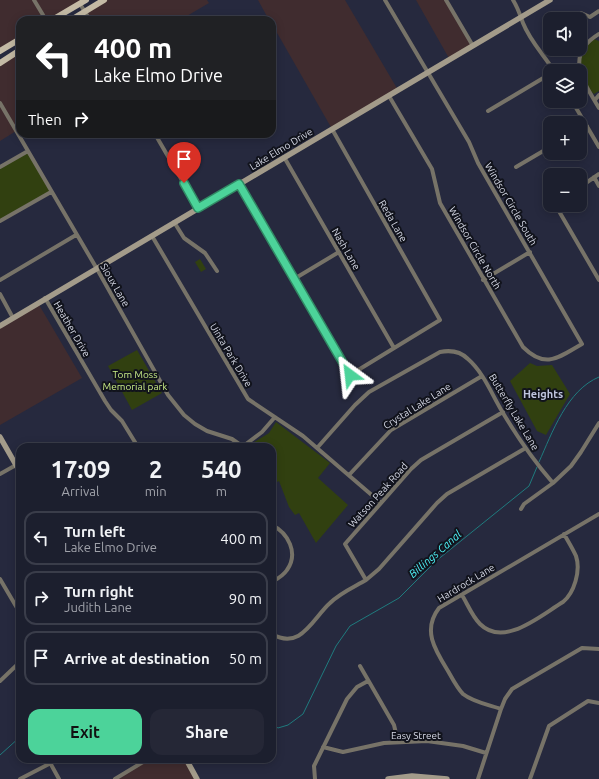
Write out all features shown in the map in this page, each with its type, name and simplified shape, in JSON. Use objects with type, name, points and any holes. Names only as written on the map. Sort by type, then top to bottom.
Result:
[{"type":"main road","points":[[59,16],[86,0]]},
{"type":"main road","points":[[78,16],[104,0]]},
{"type":"main road","name":"Lake Elmo Drive","points":[[0,326],[550,0]]},
{"type":"main road","points":[[0,51],[16,41]]},
{"type":"main road","points":[[0,63],[16,53]]},
{"type":"main road","points":[[0,436],[16,465]]},
{"type":"main road","points":[[188,763],[197,779]]},
{"type":"main road","points":[[388,779],[447,779]]},
{"type":"street","points":[[34,0],[44,16]]},
{"type":"street","name":"Windsor Circle South","points":[[385,0],[429,72],[469,142],[478,163],[582,344]]},
{"type":"street","points":[[446,0],[473,46]]},
{"type":"street","points":[[513,0],[522,17],[523,23],[549,64]]},
{"type":"street","points":[[80,4],[88,16]]},
{"type":"street","points":[[587,15],[590,16],[599,11]]},
{"type":"street","points":[[587,44],[590,39],[599,34]]},
{"type":"street","points":[[580,56],[579,66],[582,78],[599,108]]},
{"type":"street","points":[[488,111],[543,78]]},
{"type":"street","points":[[595,100],[599,95]]},
{"type":"street","name":"Windsor Circle North","points":[[389,96],[432,169],[440,203],[523,347],[531,355],[540,359],[552,360],[582,344]]},
{"type":"street","name":"Sioux Lane","points":[[0,103],[16,130]]},
{"type":"street","points":[[587,126],[599,147]]},
{"type":"street","name":"Reda Lane","points":[[332,129],[440,320],[394,348]]},
{"type":"street","name":"Sioux Lane","points":[[20,138],[97,269],[142,352],[176,406],[195,424],[207,431],[232,439],[237,443]]},
{"type":"street","points":[[157,138],[198,208]]},
{"type":"street","points":[[0,167],[28,151]]},
{"type":"street","points":[[516,167],[543,152]]},
{"type":"street","name":"Nash Lane","points":[[284,157],[394,348]]},
{"type":"street","points":[[587,182],[599,174]]},
{"type":"street","points":[[594,177],[599,186]]},
{"type":"street","points":[[239,184],[350,375],[394,348]]},
{"type":"street","points":[[0,220],[51,192]]},
{"type":"street","points":[[559,212],[599,280]]},
{"type":"street","points":[[174,222],[184,238],[205,253],[217,271]]},
{"type":"street","points":[[0,280],[76,235]]},
{"type":"street","name":"Uinta Park Drive","points":[[152,236],[241,390],[248,399],[303,436],[381,503]]},
{"type":"street","points":[[294,279],[339,252]]},
{"type":"street","points":[[483,280],[530,252]]},
{"type":"street","points":[[0,294],[13,318]]},
{"type":"street","name":"Heather Drive","points":[[45,298],[104,401],[110,410],[122,421],[136,443]]},
{"type":"street","name":"Butterfly Lake Lane","points":[[318,448],[355,405],[370,392],[440,352],[459,352],[468,358],[482,376],[524,449],[552,483]]},
{"type":"street","name":"Crystal Lake Lane","points":[[349,476],[390,430],[482,376]]},
{"type":"street","name":"Watson Peak Road","points":[[366,580],[345,544],[411,469],[421,460],[502,412]]},
{"type":"street","points":[[247,443],[262,432],[274,417]]},
{"type":"street","points":[[521,509],[524,504],[552,483],[581,452],[599,423]]},
{"type":"street","points":[[276,636],[290,638],[301,635],[331,602],[366,580],[379,569],[436,503],[447,494],[524,449]]},
{"type":"street","points":[[0,474],[16,465]]},
{"type":"street","name":"Hardrock Lane","points":[[501,709],[474,700],[464,694],[434,648],[430,637],[434,615],[439,608],[599,514]]},
{"type":"street","points":[[276,528],[285,534],[290,542],[292,552],[291,562],[287,570],[276,579]]},
{"type":"street","points":[[462,595],[480,624],[493,634],[515,631],[570,596],[575,582],[577,558],[564,534]]},
{"type":"street","points":[[0,579],[16,606]]},
{"type":"street","points":[[478,779],[501,709],[505,699],[512,689],[582,648],[599,649]]},
{"type":"street","points":[[0,681],[16,666]]},
{"type":"street","points":[[360,666],[394,725],[398,742]]},
{"type":"street","points":[[315,779],[314,766],[325,741],[351,693],[368,681]]},
{"type":"street","points":[[530,779],[549,726],[588,701],[599,703]]},
{"type":"street","points":[[320,739],[325,741]]},
{"type":"street","name":"Easy Street","points":[[323,746],[343,752],[398,742],[441,742],[486,753]]},
{"type":"street","points":[[20,779],[45,763]]},
{"type":"street","points":[[49,763],[59,779]]},
{"type":"street","points":[[115,779],[141,763]]},
{"type":"shaded area","points":[[0,0],[86,0],[59,16],[16,16],[16,41],[0,51]]},
{"type":"shaded area","points":[[104,0],[207,0],[209,3],[187,16],[78,16]]},
{"type":"shaded area","points":[[258,0],[345,0],[398,90],[332,129],[276,31],[276,16],[267,16]]},
{"type":"shaded area","points":[[416,0],[446,0],[473,46],[450,60]]},
{"type":"shaded area","points":[[16,53],[16,131],[0,141],[0,63]]},
{"type":"shaded area","points":[[38,303],[82,378],[0,425],[0,325]]},
{"type":"shaded area","points":[[141,763],[188,763],[197,779],[115,779]]},
{"type":"green space","points":[[594,39],[599,41],[599,91],[594,94],[587,86],[587,64],[580,64],[582,56],[587,56],[588,45]]},
{"type":"green space","points":[[28,153],[50,191],[0,220],[0,168]]},
{"type":"green space","points":[[200,259],[206,269],[201,272],[195,262]]},
{"type":"green space","name":"Tom Moss Memorial park","points":[[137,350],[162,393],[132,410],[108,366]]},
{"type":"green space","points":[[530,363],[537,366],[552,365],[570,394],[546,435],[537,431],[510,381]]},
{"type":"green space","points":[[276,422],[330,463],[318,478],[348,505],[316,543],[299,513],[295,515],[289,507],[279,481],[277,482],[276,480],[276,443],[253,443],[269,433]]},
{"type":"waterway","name":"Billings Canal","points":[[539,462],[555,426],[569,402],[588,383],[599,377]]},
{"type":"waterway","name":"Billings Canal","points":[[276,727],[278,728],[288,725],[303,714],[336,646],[350,626],[399,598],[436,561],[529,486],[537,467]]},
{"type":"waterway","name":"Billings Canal","points":[[0,755],[16,741]]},
{"type":"district","name":"Heights","points":[[543,394]]},
{"type":"route","points":[[184,183],[198,208],[239,184],[350,375]]}]
